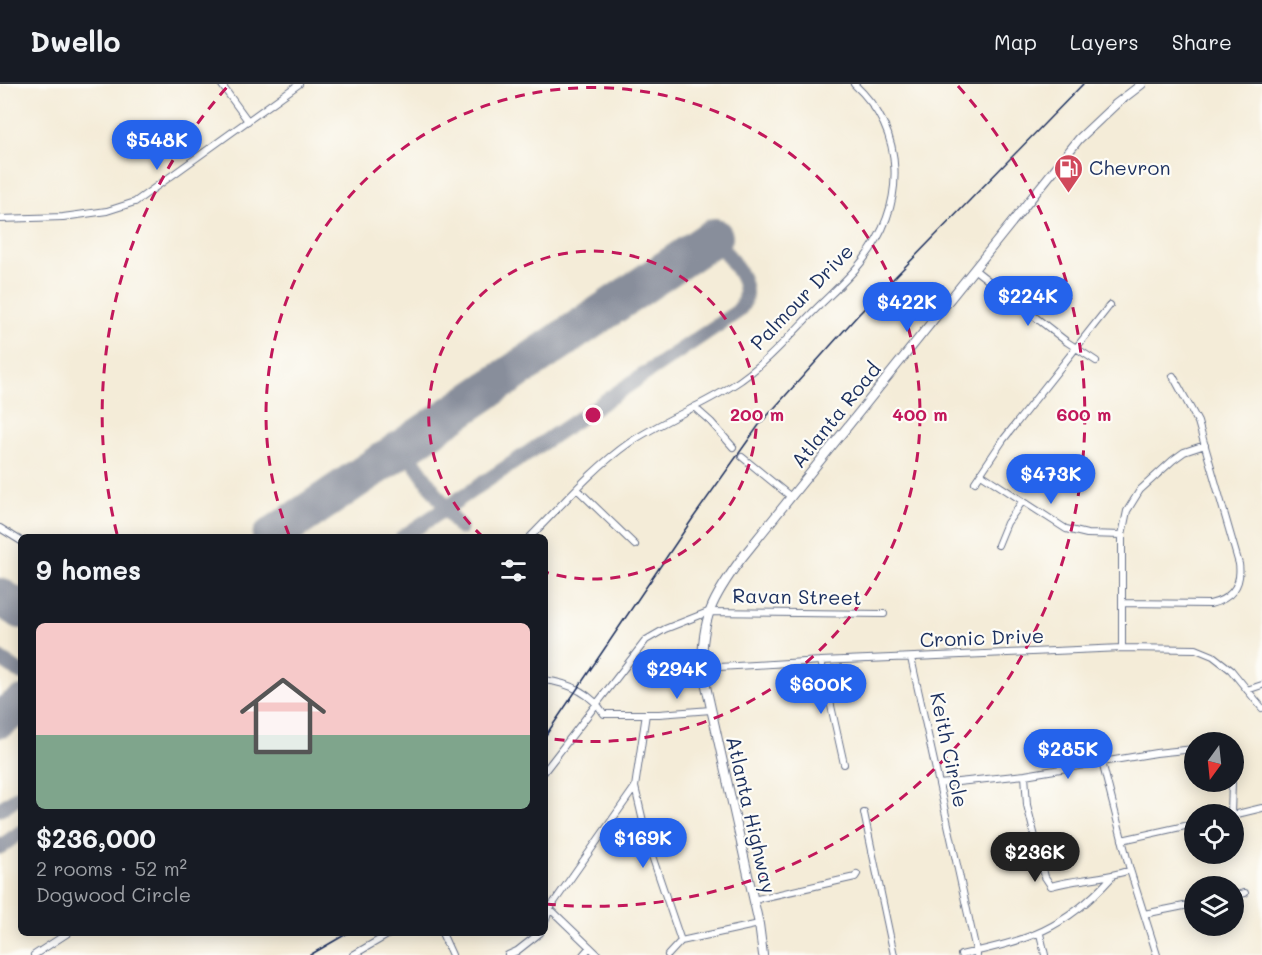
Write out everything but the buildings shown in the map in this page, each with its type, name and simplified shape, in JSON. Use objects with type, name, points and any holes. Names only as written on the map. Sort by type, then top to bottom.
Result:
[{"type":"main road","name":"Atlanta Road","points":[[708,612],[735,567],[1079,139],[1116,104],[1142,84]]},
{"type":"main road","name":"Atlanta Highway","points":[[708,612],[702,651],[702,669],[759,924],[763,955]]},
{"type":"street","points":[[221,84],[248,121]]},
{"type":"street","points":[[0,219],[63,217],[108,211],[135,201],[299,84]]},
{"type":"street","name":"Palmour Drive","points":[[533,534],[577,489],[628,444],[660,424],[733,386],[773,354],[862,261],[884,226],[890,211],[896,173],[893,150],[875,108],[854,84]]},
{"type":"street","points":[[975,270],[1096,361]]},
{"type":"street","points":[[975,482],[1003,440],[1110,305]]},
{"type":"street","points":[[1123,603],[1210,604],[1221,602],[1237,587],[1240,576],[1239,564],[1198,422],[1173,376]]},
{"type":"street","points":[[694,407],[733,447]]},
{"type":"street","points":[[1122,648],[1122,535],[1127,511],[1140,490],[1179,456],[1205,445]]},
{"type":"street","points":[[742,457],[790,497]]},
{"type":"street","points":[[981,474],[1066,529],[1087,534],[1122,535]]},
{"type":"street","points":[[577,489],[635,546]]},
{"type":"street","points":[[998,545],[1007,523],[1022,502]]},
{"type":"street","points":[[0,528],[18,538]]},
{"type":"street","points":[[548,767],[646,640],[665,629],[708,612]]},
{"type":"street","name":"Ravan Street","points":[[708,612],[884,614]]},
{"type":"street","name":"Cronic Drive","points":[[702,669],[821,661],[1122,648],[1196,649],[1213,656],[1231,670],[1262,708]]},
{"type":"street","name":"Keith Circle","points":[[911,658],[977,953]]},
{"type":"street","points":[[821,661],[844,764]]},
{"type":"street","points":[[548,682],[560,682],[576,688],[597,704],[604,714],[711,710]]},
{"type":"street","points":[[1247,690],[1262,685]]},
{"type":"street","points":[[646,714],[635,787],[649,847],[681,941]]},
{"type":"street","points":[[939,784],[1025,775],[1184,750]]},
{"type":"street","points":[[1102,762],[1130,870],[1157,955]]},
{"type":"street","points":[[1025,775],[1027,805],[1045,877],[1051,886],[1065,882],[1111,877],[1130,870]]},
{"type":"street","points":[[548,904],[635,787]]},
{"type":"street","points":[[1244,812],[1262,808]]},
{"type":"street","points":[[864,813],[894,955]]},
{"type":"street","points":[[1122,840],[1184,826]]},
{"type":"street","points":[[753,900],[855,877],[857,874]]},
{"type":"street","points":[[961,955],[977,953],[1040,934],[1065,920],[1086,904],[1111,877]]},
{"type":"street","points":[[548,906],[598,955]]},
{"type":"street","points":[[1144,914],[1184,906]]},
{"type":"street","points":[[668,955],[681,941],[759,924]]},
{"type":"street","points":[[1040,934],[1045,955]]},
{"type":"street","points":[[34,955],[63,936]]},
{"type":"street","points":[[353,955],[386,936]]},
{"type":"street","points":[[443,936],[452,955]]},
{"type":"street","points":[[508,955],[536,936]]},
{"type":"street","points":[[583,955],[590,947]]},
{"type":"taxiway","points":[[407,534],[737,312],[746,293],[744,283],[740,273],[714,237]]},
{"type":"taxiway","points":[[404,448],[460,528]]},
{"type":"taxiway","points":[[0,659],[18,671]]},
{"type":"taxiway","points":[[0,809],[18,797]]},
{"type":"taxiway","points":[[0,847],[18,834]]},
{"type":"runway","points":[[275,534],[714,237]]},
{"type":"runway","points":[[0,597],[18,608]]},
{"type":"runway","points":[[0,719],[18,707]]},
{"type":"railway","points":[[548,732],[759,425],[858,315],[1083,84]]},
{"type":"railway","points":[[310,955],[343,936]]},
{"type":"place","name":"Chevron","points":[[1068,194]]}]
